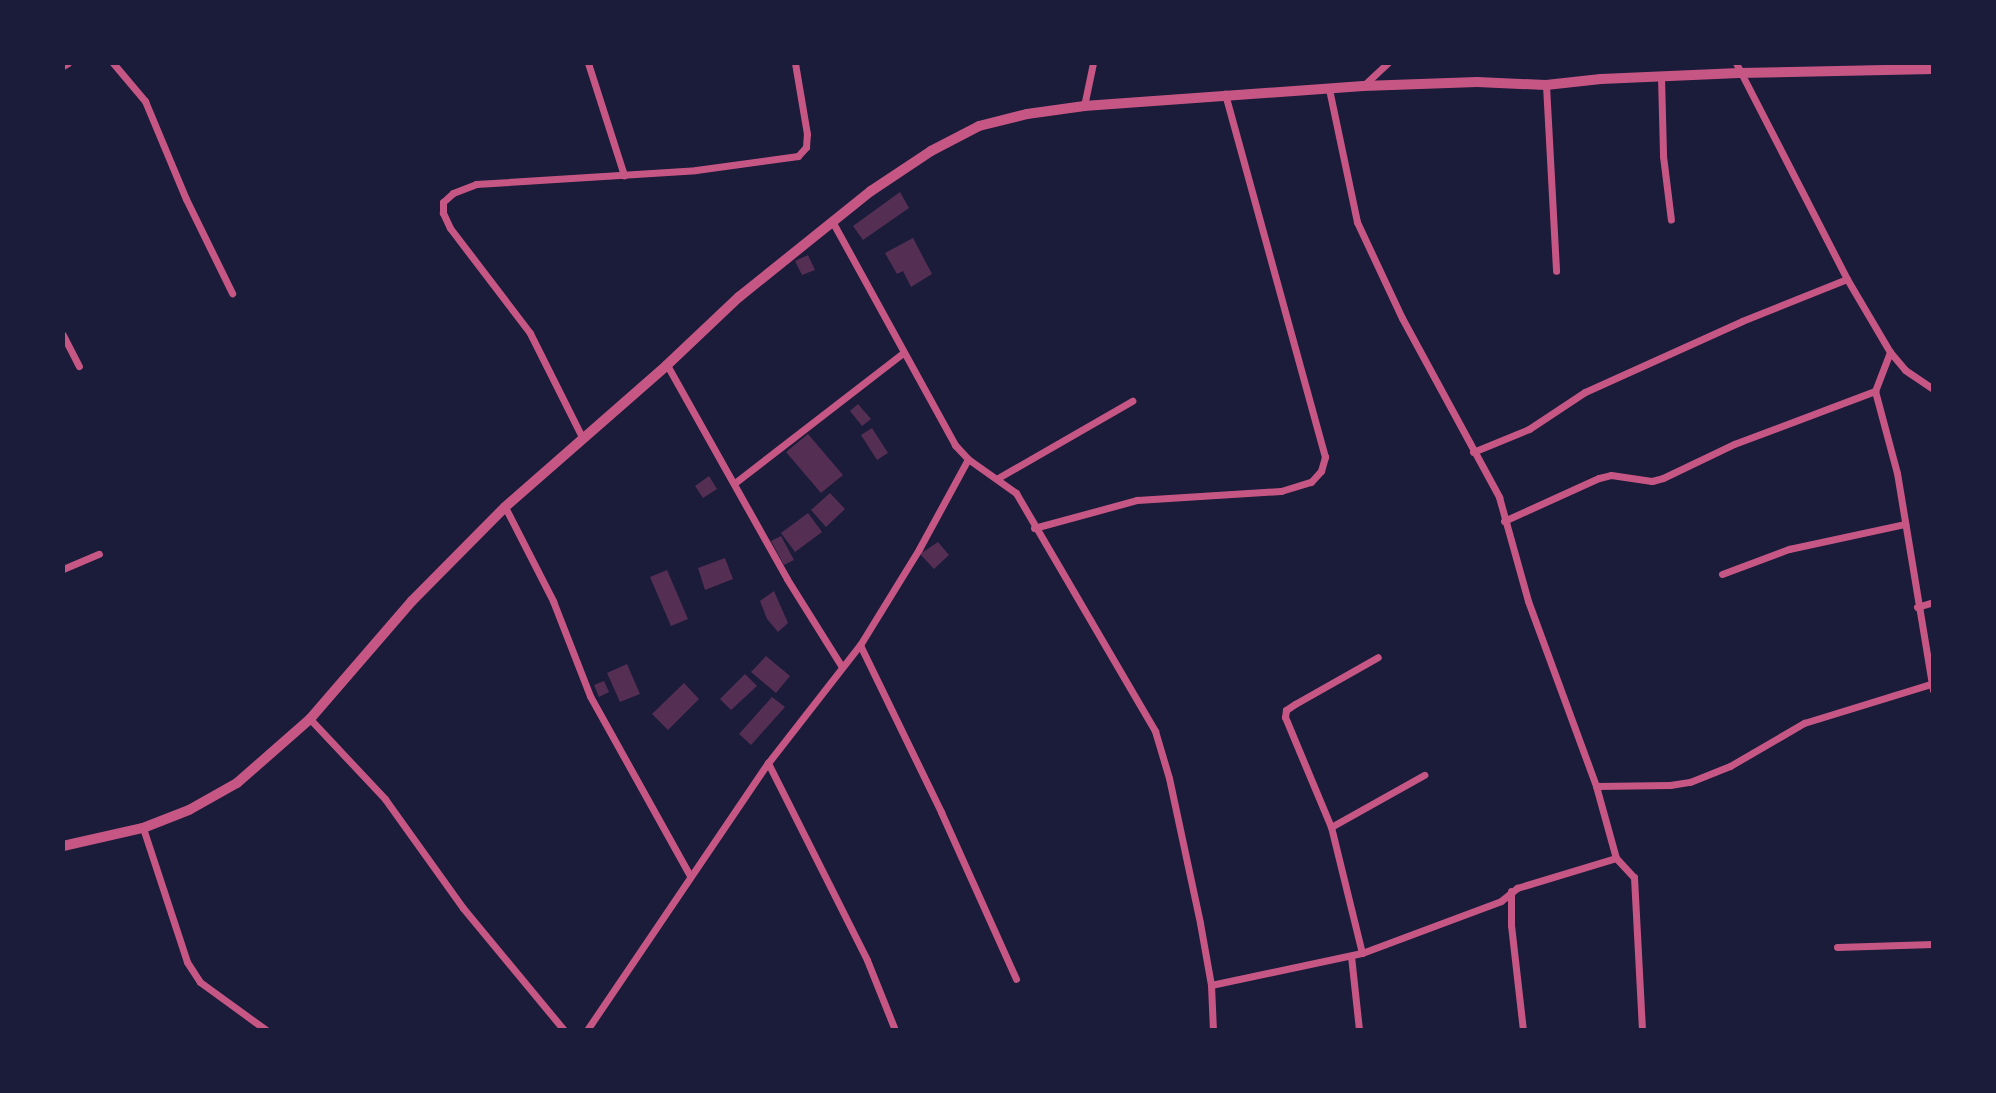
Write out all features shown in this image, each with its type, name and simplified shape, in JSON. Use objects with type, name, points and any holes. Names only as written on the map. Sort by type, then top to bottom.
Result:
[{"type":"street","points":[[63,66],[68,63]]},
{"type":"street","points":[[113,63],[145,101],[232,293]]},
{"type":"street","points":[[588,63],[624,175]]},
{"type":"street","points":[[583,439],[530,333],[450,228],[443,213],[443,202],[453,194],[476,184],[696,170],[798,156],[806,147],[807,134],[795,63]]},
{"type":"street","points":[[1084,106],[1093,63]]},
{"type":"street","points":[[1363,86],[1388,63]]},
{"type":"street","points":[[63,846],[143,828],[189,810],[237,783],[310,719],[412,601],[505,507],[667,365],[739,297],[871,191],[956,136],[1004,118],[1084,106],[1155,103],[1225,94],[1477,82],[1546,85],[1661,77],[1737,68],[1933,69]]},
{"type":"street","points":[[1737,68],[1847,279],[1890,352],[1905,370],[1931,385]]},
{"type":"street","points":[[1661,77],[1663,156],[1671,220]]},
{"type":"street","points":[[1546,85],[1556,271]]},
{"type":"street","points":[[1329,89],[1357,222],[1402,318],[1472,452],[1499,497],[1528,601],[1596,786],[1616,858],[1634,877],[1642,1030]]},
{"type":"street","points":[[1034,528],[1138,500],[1281,491],[1311,482],[1321,471],[1325,457],[1225,94]]},
{"type":"street","points":[[832,221],[941,422],[968,459],[1016,493],[1034,528],[1155,731],[1169,778],[1211,985],[1213,1030]]},
{"type":"street","points":[[1472,452],[1529,429],[1585,392],[1742,321],[1847,279]]},
{"type":"street","points":[[63,335],[79,366]]},
{"type":"street","points":[[1596,786],[1670,785],[1690,782],[1730,766],[1804,723],[1932,687],[1897,473],[1875,391],[1890,352]]},
{"type":"street","points":[[736,482],[903,353]]},
{"type":"street","points":[[667,365],[736,482],[787,579],[842,667]]},
{"type":"street","points":[[1504,521],[1599,478],[1611,475],[1653,481],[1663,478],[1734,444],[1875,391]]},
{"type":"street","points":[[998,478],[1132,401]]},
{"type":"street","points":[[587,1030],[768,763],[860,645],[919,550],[968,459]]},
{"type":"street","points":[[505,507],[553,601],[590,696],[690,876]]},
{"type":"street","points":[[1722,574],[1790,549],[1905,524]]},
{"type":"street","points":[[63,569],[99,554]]},
{"type":"street","points":[[1917,607],[1933,602]]},
{"type":"street","points":[[860,645],[941,812],[1016,979]]},
{"type":"street","points":[[1362,953],[1331,827],[1285,717],[1286,710],[1378,657]]},
{"type":"street","points":[[310,719],[385,799],[463,908],[564,1030]]},
{"type":"street","points":[[768,763],[867,960],[895,1030]]},
{"type":"street","points":[[1331,827],[1424,775]]},
{"type":"street","points":[[143,828],[187,962],[200,982],[266,1030]]},
{"type":"street","points":[[1211,985],[1362,953],[1490,906],[1501,901],[1511,891],[1616,858]]},
{"type":"street","points":[[1511,891],[1511,925],[1523,1030]]},
{"type":"street","points":[[1837,947],[1933,944]]},
{"type":"street","points":[[1351,956],[1359,1030]]},
{"type":"building","points":[[900,192],[909,208],[863,240],[853,226]]},
{"type":"building","points":[[913,238],[932,274],[911,287],[903,271],[897,274],[885,253]]},
{"type":"building","points":[[808,255],[815,270],[802,275],[795,261]]},
{"type":"building","points":[[858,404],[871,419],[862,426],[850,411]]},
{"type":"building","points":[[872,428],[888,453],[877,460],[861,435]]},
{"type":"building","points":[[808,434],[843,475],[821,493],[786,452]]},
{"type":"building","points":[[709,476],[717,489],[703,498],[695,486]]},
{"type":"building","points":[[830,493],[845,509],[826,527],[811,510]]},
{"type":"building","points":[[808,513],[822,532],[795,552],[781,533]]},
{"type":"building","points":[[781,536],[794,560],[784,565],[771,541]]},
{"type":"building","points":[[938,542],[949,555],[934,569],[920,554]]},
{"type":"building","points":[[725,558],[733,579],[705,590],[698,568]]},
{"type":"building","points":[[667,570],[688,619],[671,626],[650,577]]},
{"type":"building","points":[[774,591],[788,623],[778,632],[767,619],[760,601]]},
{"type":"building","points":[[766,656],[790,676],[776,693],[751,672]]},
{"type":"building","points":[[627,664],[640,694],[620,702],[607,673]]},
{"type":"building","points":[[745,674],[757,686],[731,710],[720,699]]},
{"type":"building","points":[[604,681],[609,692],[599,697],[594,685]]},
{"type":"building","points":[[684,683],[699,699],[668,730],[652,714]]},
{"type":"building","points":[[772,697],[785,707],[751,745],[739,734]]}]
